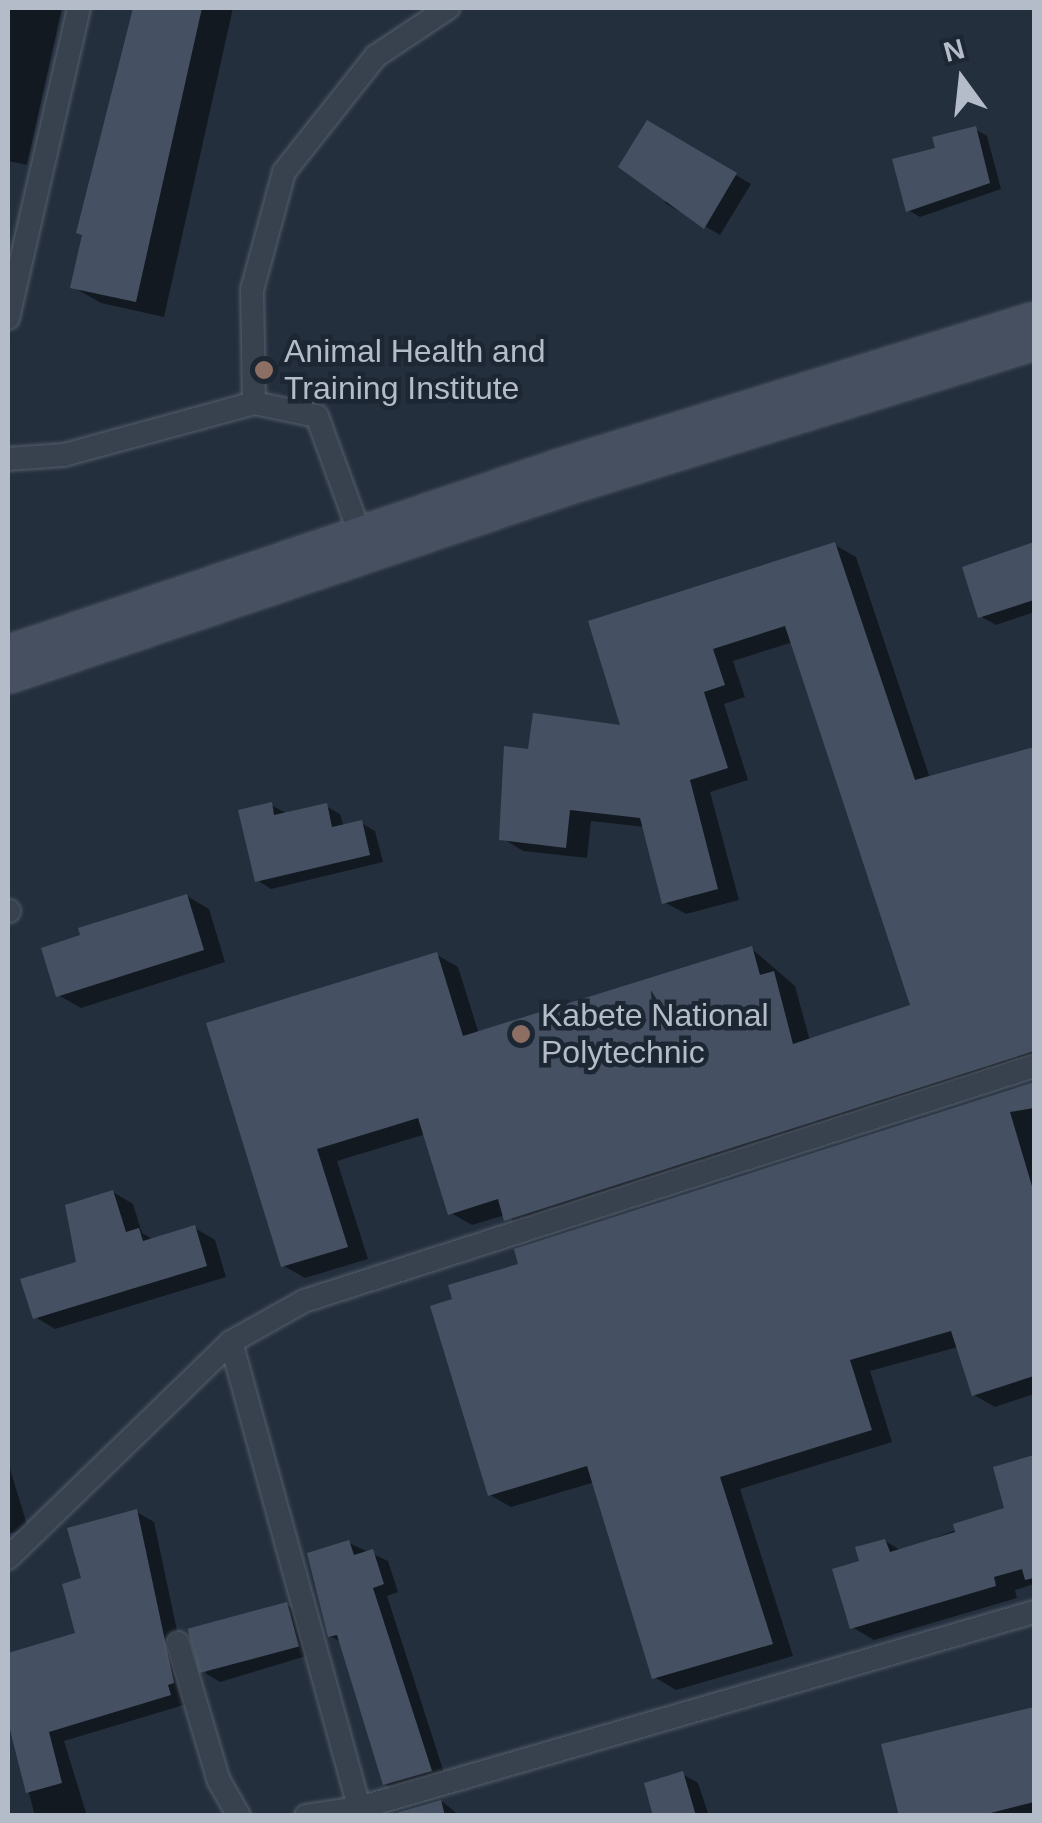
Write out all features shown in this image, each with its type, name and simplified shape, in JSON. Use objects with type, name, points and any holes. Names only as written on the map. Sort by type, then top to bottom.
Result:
[{"type":"street","points":[[8,664],[365,548],[561,477],[1034,331]]},
{"type":"lane","points":[[8,318],[80,8]]},
{"type":"lane","points":[[254,403],[252,290],[284,172],[376,56],[448,8]]},
{"type":"lane","points":[[8,459],[64,455],[254,403],[317,416],[365,548]]},
{"type":"lane","points":[[8,1558],[231,1342],[304,1301],[1034,1066]]},
{"type":"lane","points":[[231,1342],[360,1812]]},
{"type":"lane","points":[[306,1816],[360,1812],[1034,1612]]},
{"type":"lane","points":[[178,1644],[219,1781],[238,1816]]},
{"type":"building","points":[[133,8],[202,8],[136,302],[70,288],[82,235],[76,233]]},
{"type":"building","points":[[647,120],[737,173],[704,229],[618,167]]},
{"type":"building","points":[[976,126],[990,183],[906,212],[892,159],[935,148],[932,137]]},
{"type":"building","points":[[835,542],[915,780],[1034,747],[1034,1051],[504,1221],[498,1199],[448,1215],[418,1118],[317,1149],[348,1247],[281,1267],[206,1023],[437,952],[463,1036],[752,946],[760,975],[774,971],[793,1044],[910,1005],[785,626],[713,649],[725,685],[704,692],[728,768],[690,780],[718,889],[662,904],[640,818],[570,810],[566,848],[499,840],[504,746],[528,749],[533,713],[620,725],[588,621]]},
{"type":"building","points":[[1034,542],[1034,600],[978,618],[962,567]]},
{"type":"building","points":[[272,802],[274,815],[327,803],[332,827],[362,820],[370,855],[255,882],[238,810]]},
{"type":"building","points":[[187,894],[204,950],[56,997],[41,948],[80,935],[78,928]]},
{"type":"building","points":[[1034,1082],[1034,1108],[1010,1112],[1034,1193],[1034,1376],[972,1396],[951,1331],[850,1360],[872,1430],[720,1477],[773,1644],[652,1679],[587,1466],[488,1496],[430,1306],[452,1299],[448,1285],[518,1264],[514,1249]]},
{"type":"building","points":[[113,1190],[126,1232],[139,1228],[143,1241],[195,1225],[207,1266],[33,1319],[20,1279],[76,1262],[65,1205]]},
{"type":"building","points":[[1034,1455],[1034,1578],[1025,1580],[1022,1569],[994,1577],[996,1586],[850,1629],[832,1569],[859,1561],[855,1547],[885,1539],[890,1552],[955,1532],[953,1524],[1004,1508],[993,1467]]},
{"type":"building","points":[[137,1509],[174,1683],[168,1685],[171,1695],[49,1732],[62,1783],[26,1793],[8,1722],[8,1653],[75,1633],[62,1584],[81,1578],[67,1528]]},
{"type":"building","points":[[349,1540],[354,1555],[373,1549],[384,1584],[373,1588],[432,1771],[383,1785],[337,1635],[328,1637],[307,1553]]},
{"type":"building","points":[[287,1602],[299,1646],[199,1673],[188,1629]]},
{"type":"building","points":[[1034,1707],[1034,1802],[979,1816],[899,1816],[881,1744]]},
{"type":"building","points":[[683,1771],[696,1816],[653,1816],[644,1783]]},
{"type":"building","points":[[441,1800],[445,1816],[396,1813]]},
{"type":"place","name":"Animal Health and Training Institute","points":[[264,370]]},
{"type":"place","name":"Kabete National Polytechnic","points":[[521,1034]]}]
